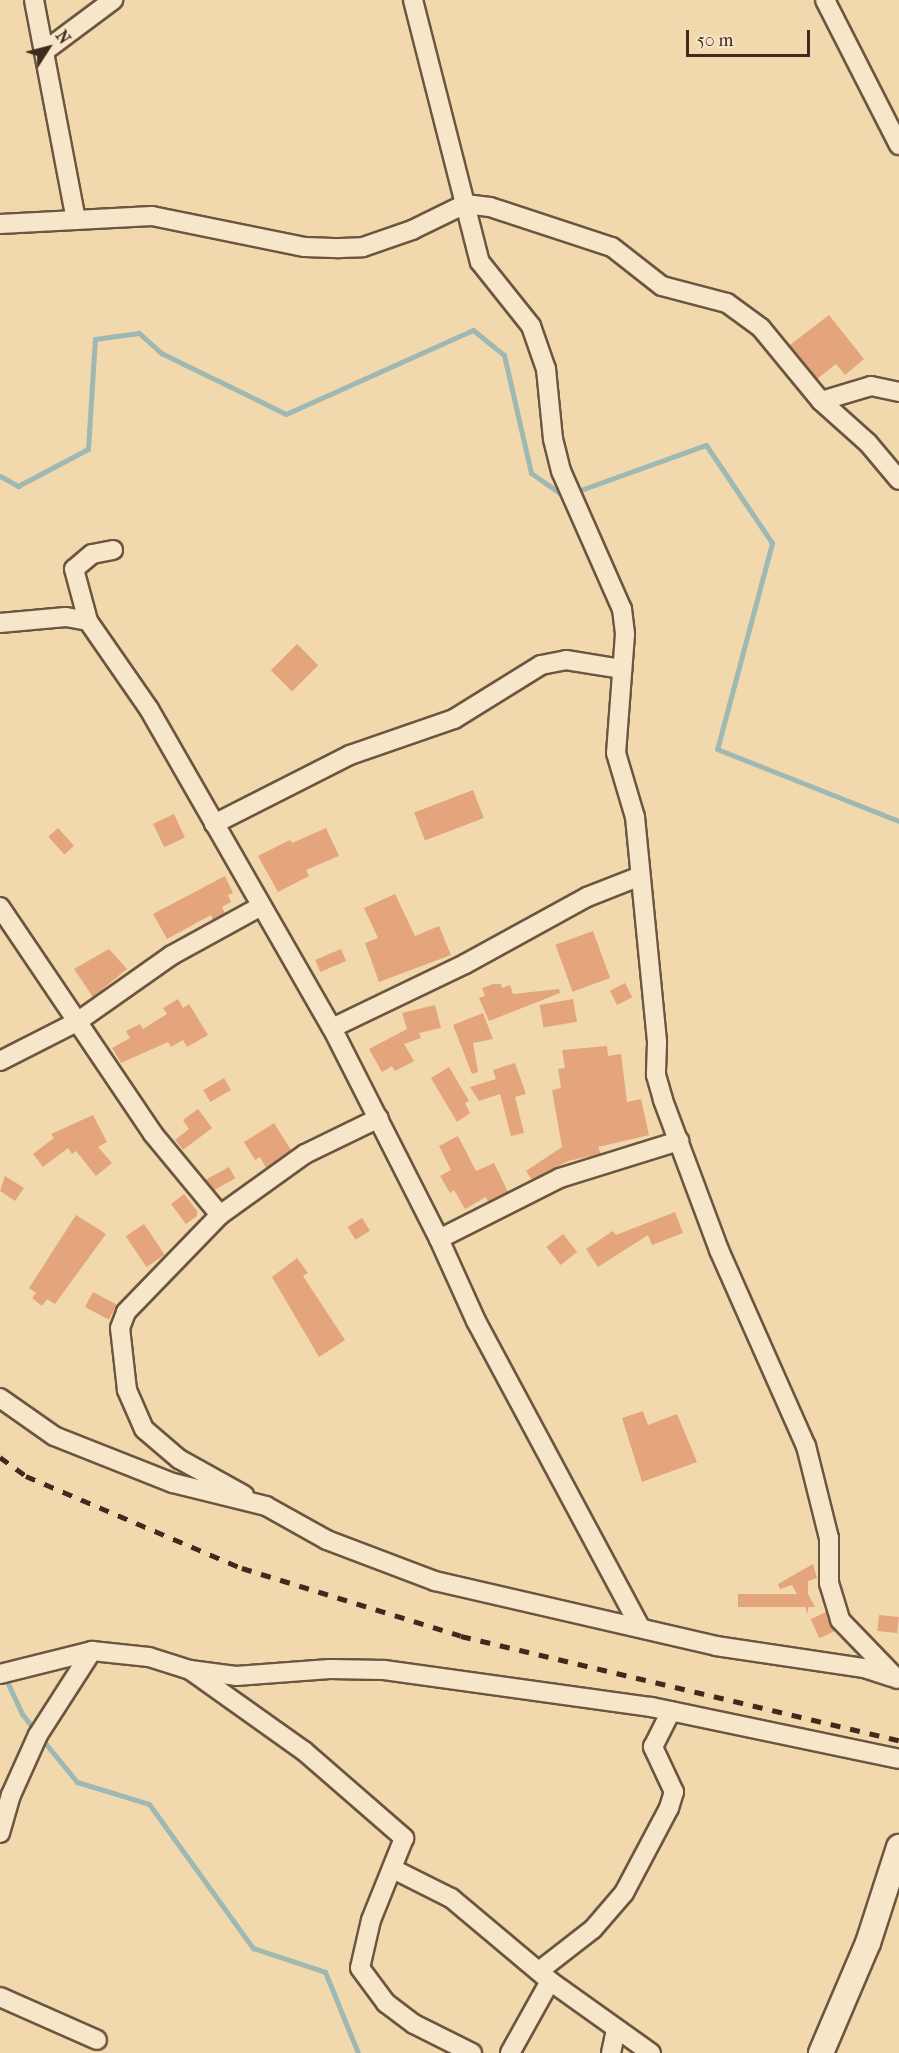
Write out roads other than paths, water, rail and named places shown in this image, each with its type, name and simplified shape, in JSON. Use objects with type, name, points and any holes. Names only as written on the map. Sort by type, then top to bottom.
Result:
[{"type":"street","points":[[34,0],[46,50],[76,220]]},
{"type":"street","points":[[46,50],[112,0]]},
{"type":"street","points":[[413,0],[483,269],[519,305],[542,353],[561,471],[622,609],[625,634],[616,753],[635,816],[638,877],[657,1043],[656,1075],[731,1278],[806,1446],[829,1538],[829,1583],[840,1620],[898,1679]]},
{"type":"street","points":[[825,0],[899,145]]},
{"type":"street","points":[[0,224],[152,216],[305,247],[339,248],[363,247],[412,230],[465,204],[490,207],[612,247],[662,286],[728,303],[761,328],[821,401],[868,443],[899,480]]},
{"type":"street","points":[[821,401],[871,386],[899,392]]},
{"type":"street","points":[[113,550],[92,554],[74,569],[88,621],[149,709],[332,1028],[439,1239],[476,1321],[640,1627]]},
{"type":"street","points":[[0,623],[66,617],[88,621]]},
{"type":"street","points":[[214,824],[350,755],[454,719],[541,665],[566,660],[622,669]]},
{"type":"street","points":[[332,1028],[465,964],[587,897],[638,877]]},
{"type":"street","points":[[0,1061],[77,1022],[172,954],[261,906]]},
{"type":"street","points":[[0,908],[153,1134],[220,1215]]},
{"type":"street","points":[[379,1118],[305,1154],[220,1215],[126,1312],[120,1329],[127,1390],[154,1440],[203,1474],[327,1540],[435,1581],[716,1646],[864,1668],[898,1679]]},
{"type":"street","points":[[439,1239],[560,1178],[679,1141]]},
{"type":"street","points":[[0,1398],[54,1436],[116,1462],[209,1494],[266,1506]]},
{"type":"street","points":[[0,1833],[11,1794],[38,1735],[92,1651]]},
{"type":"street","points":[[7,1672],[92,1651],[149,1658],[190,1670],[236,1676],[330,1669],[384,1670],[561,1692],[670,1711],[899,1759]]},
{"type":"street","points":[[190,1670],[304,1750],[397,1830],[405,1842],[371,1920],[360,1968],[386,2003],[414,2024],[472,2053]]},
{"type":"street","points":[[510,2053],[545,1976],[593,1929],[624,1893],[669,1808],[674,1792],[653,1747],[670,1711]]},
{"type":"street","points":[[821,2053],[868,1943],[899,1847]]},
{"type":"street","points":[[393,1869],[452,1898],[545,1976],[616,2030],[651,2053]]},
{"type":"street","points":[[0,1997],[97,2040]]},
{"type":"street","points":[[611,2053],[616,2030]]},
{"type":"waterway","points":[[0,476],[18,486],[88,449],[95,339],[139,333],[161,353],[286,414],[473,330],[504,355],[531,473],[564,496],[706,445],[772,543],[717,749],[899,821]]},
{"type":"waterway","points":[[5,1677],[22,1714],[36,1731]]},
{"type":"waterway","points":[[41,1738],[77,1782],[149,1804],[253,1948],[325,1972],[358,2053]]},
{"type":"railway","points":[[0,1457],[26,1476],[242,1568],[461,1636],[899,1740]]}]
